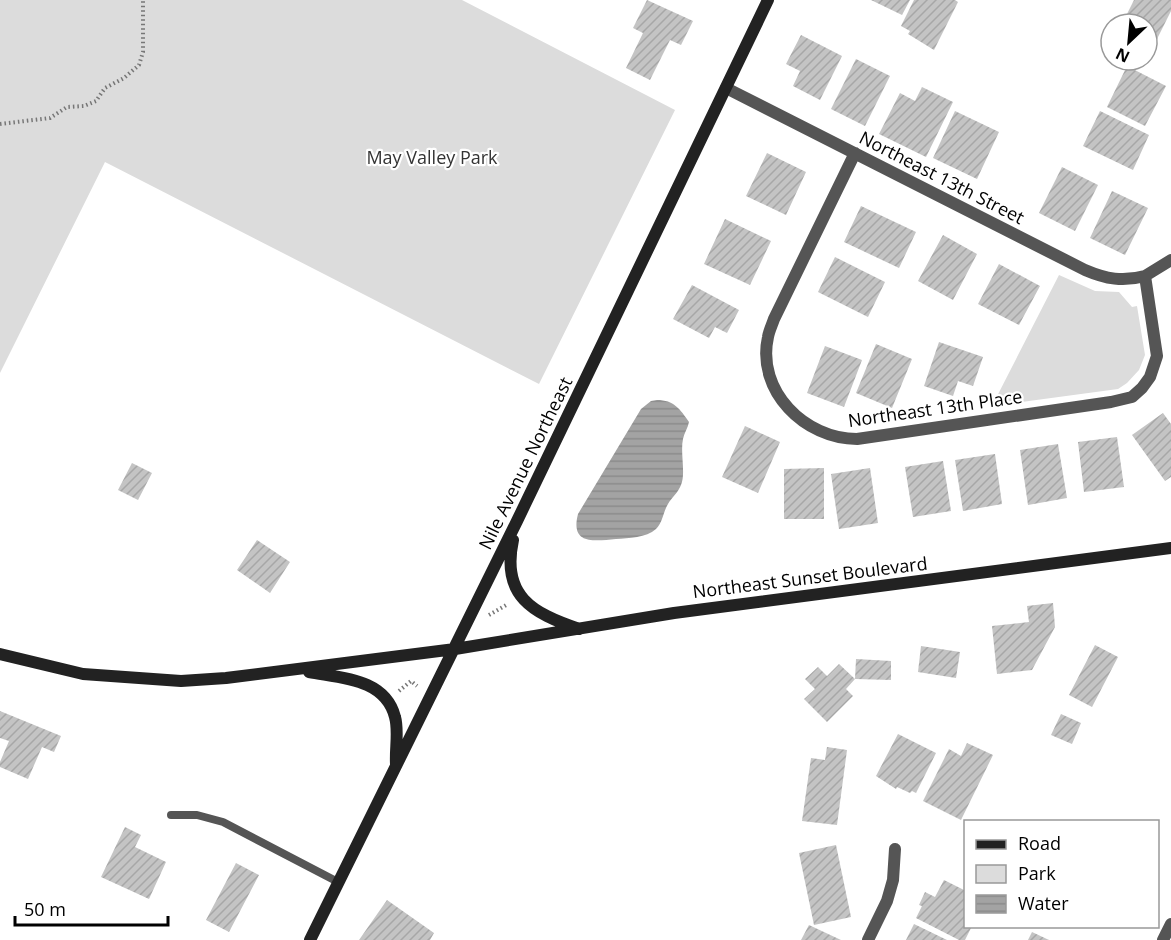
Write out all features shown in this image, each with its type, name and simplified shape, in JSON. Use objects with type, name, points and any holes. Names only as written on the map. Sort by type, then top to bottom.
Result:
[{"type":"main road","name":"Nile Avenue Northeast","points":[[310,940],[455,649],[768,0]]},
{"type":"main road","points":[[517,521],[509,559],[511,575],[517,590],[536,610],[553,620],[581,630]]},
{"type":"main road","name":"Northeast Sunset Boulevard","points":[[296,670],[581,630],[674,613],[1171,548]]},
{"type":"main road","points":[[0,654],[82,674],[139,679],[193,680],[296,670],[360,681],[383,695],[395,717],[396,765]]},
{"type":"street","name":"Northeast 13th Street","points":[[726,88],[1085,270],[1117,280],[1131,280],[1145,276]]},
{"type":"street","name":"Northeast 13th Place","points":[[855,153],[774,319],[768,337],[767,355],[774,389],[788,408],[804,423],[821,432],[840,439],[857,439],[1132,397],[1150,377],[1157,356],[1145,276]]},
{"type":"street","points":[[1145,276],[1171,261]]},
{"type":"street","points":[[868,940],[887,901],[893,880],[895,849]]},
{"type":"street","points":[[1163,940],[1171,924]]},
{"type":"lane","points":[[171,815],[197,815],[223,822],[338,882]]},
{"type":"path","points":[[0,124],[50,118],[67,107],[84,106],[96,101],[105,88],[124,78],[139,65],[143,52],[143,0]]},
{"type":"path","points":[[488,615],[513,601]]},
{"type":"path","points":[[396,694],[411,681],[417,686]]},
{"type":"green space","name":"May Valley Park","points":[[0,0],[462,0],[675,110],[539,384],[105,162],[0,373]]},
{"type":"green space","points":[[1059,275],[1095,291],[1119,292],[1132,307],[1137,306],[1145,355],[1139,370],[1118,389],[992,406]]},
{"type":"water","points":[[663,400],[676,406],[689,422],[683,439],[683,475],[680,488],[668,504],[662,520],[652,532],[632,538],[586,539],[577,531],[578,514],[641,409],[651,401]]},
{"type":"building","points":[[647,0],[693,21],[681,45],[670,40],[650,80],[626,68],[643,33],[633,28]]},
{"type":"building","points":[[871,0],[910,0],[902,15]]},
{"type":"building","points":[[914,0],[955,0],[958,2],[934,50],[908,34],[910,31],[901,26]]},
{"type":"building","points":[[1134,0],[1171,0],[1171,11],[1159,35],[1159,12],[1128,12]]},
{"type":"building","points":[[801,35],[842,56],[820,100],[793,86],[800,71],[786,64]]},
{"type":"building","points":[[856,59],[890,76],[865,126],[831,109]]},
{"type":"building","points":[[1124,72],[1139,72],[1166,86],[1145,126],[1107,107]]},
{"type":"building","points":[[922,87],[953,102],[926,157],[879,134],[900,93],[915,101]]},
{"type":"building","points":[[955,111],[999,132],[977,179],[933,158]]},
{"type":"building","points":[[1100,111],[1149,135],[1133,170],[1083,146]]},
{"type":"building","points":[[767,153],[806,172],[786,215],[746,196]]},
{"type":"building","points":[[1062,167],[1098,185],[1075,231],[1039,213]]},
{"type":"building","points":[[1112,191],[1148,208],[1125,255],[1090,238]]},
{"type":"building","points":[[861,206],[916,232],[899,268],[844,242]]},
{"type":"building","points":[[725,219],[771,241],[750,285],[704,264]]},
{"type":"building","points":[[943,235],[977,254],[953,300],[918,281]]},
{"type":"building","points":[[835,257],[885,282],[868,317],[818,292]]},
{"type":"building","points":[[999,264],[1040,286],[1019,325],[978,304]]},
{"type":"building","points":[[692,285],[739,310],[727,333],[715,327],[709,338],[673,319]]},
{"type":"building","points":[[939,342],[983,357],[973,386],[958,381],[953,396],[924,386]]},
{"type":"building","points":[[876,344],[912,359],[892,408],[856,393]]},
{"type":"building","points":[[825,346],[862,360],[844,407],[807,393]]},
{"type":"building","points":[[1163,413],[1171,424],[1171,477],[1165,481],[1132,435]]},
{"type":"building","points":[[745,426],[780,442],[758,493],[722,477]]},
{"type":"building","points":[[1117,437],[1124,487],[1084,492],[1078,442]]},
{"type":"building","points":[[1058,444],[1067,498],[1028,505],[1020,450]]},
{"type":"building","points":[[995,454],[1002,504],[963,511],[955,460]]},
{"type":"building","points":[[943,461],[951,511],[913,517],[905,467]]},
{"type":"building","points":[[132,463],[152,473],[138,500],[118,490]]},
{"type":"building","points":[[824,468],[824,519],[784,519],[784,469]]},
{"type":"building","points":[[870,468],[878,523],[839,529],[831,474]]},
{"type":"building","points":[[257,540],[290,562],[270,593],[237,570]]},
{"type":"building","points":[[1053,603],[1055,627],[1032,670],[997,674],[992,626],[1029,622],[1027,606]]},
{"type":"building","points":[[1095,645],[1118,657],[1092,707],[1069,695]]},
{"type":"building","points":[[921,646],[960,652],[956,678],[918,672]]},
{"type":"building","points":[[856,659],[891,661],[891,680],[855,679]]},
{"type":"building","points":[[839,664],[855,679],[846,689],[853,696],[827,722],[804,699],[815,689],[805,679],[818,667],[827,676]]},
{"type":"building","points":[[0,711],[61,736],[54,752],[42,747],[28,779],[0,767],[9,741],[0,738]]},
{"type":"building","points":[[1061,714],[1081,723],[1072,744],[1051,735]]},
{"type":"building","points":[[898,734],[936,753],[916,793],[912,791],[910,793],[897,787],[896,789],[876,776]]},
{"type":"building","points":[[967,743],[993,755],[961,820],[923,801],[949,749],[961,756]]},
{"type":"building","points":[[827,747],[847,750],[837,825],[802,821],[811,758],[825,760]]},
{"type":"building","points":[[125,827],[141,835],[135,847],[166,862],[149,899],[101,877]]},
{"type":"building","points":[[836,845],[851,917],[814,925],[799,853]]},
{"type":"building","points":[[236,863],[259,875],[229,932],[206,920]]},
{"type":"building","points":[[944,880],[964,890],[964,928],[971,928],[965,940],[959,940],[916,918],[925,892],[935,897]]},
{"type":"building","points":[[387,900],[434,933],[430,940],[359,940]]},
{"type":"building","points":[[914,924],[947,940],[906,940]]},
{"type":"building","points":[[809,925],[841,940],[801,940]]},
{"type":"building","points":[[1032,932],[1049,940],[1028,940]]}]
